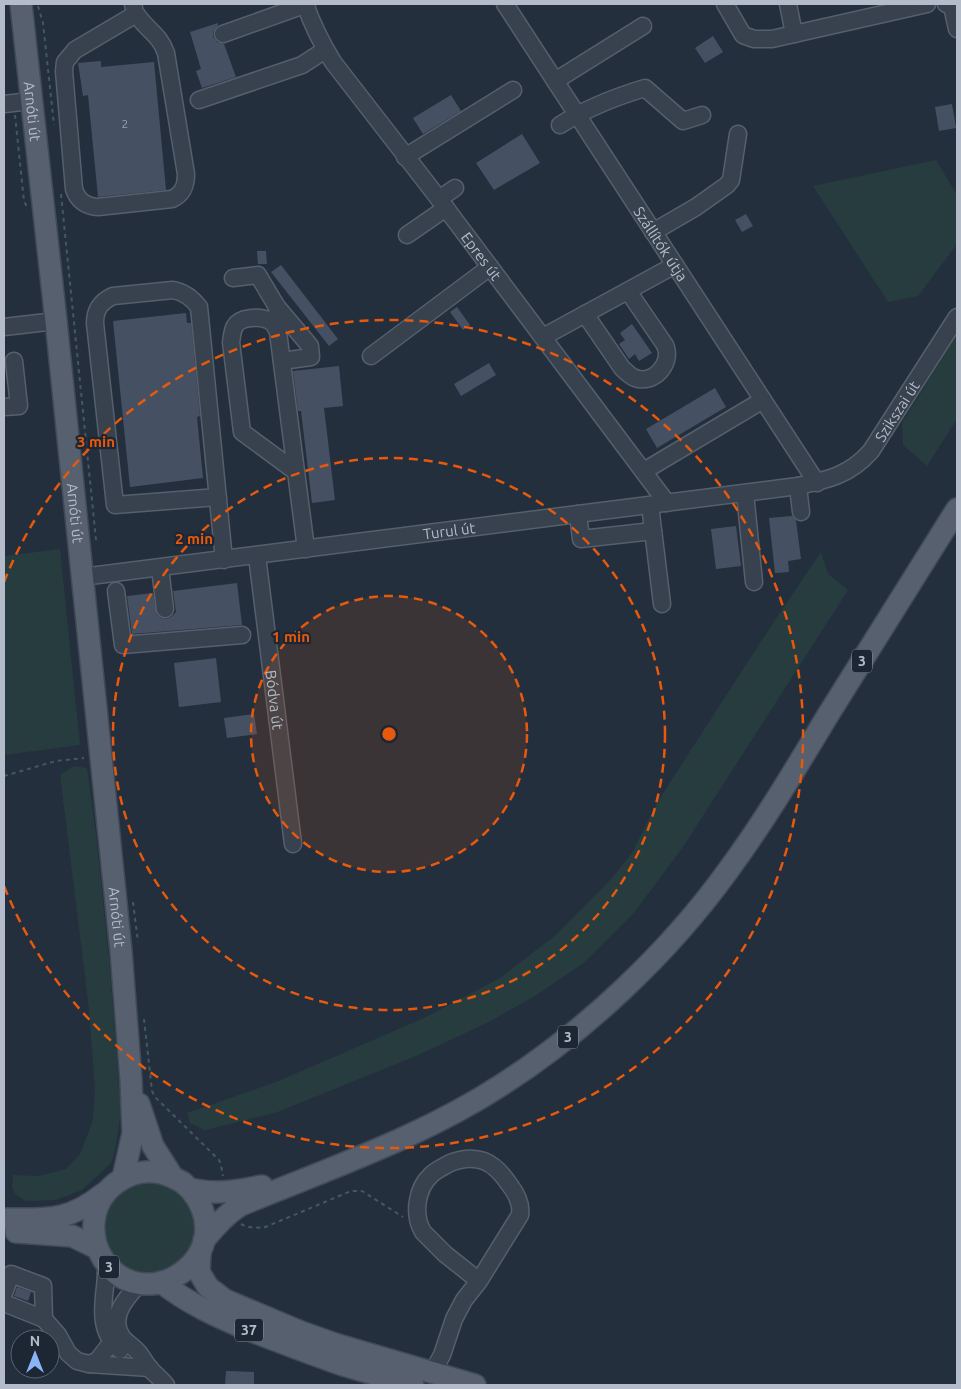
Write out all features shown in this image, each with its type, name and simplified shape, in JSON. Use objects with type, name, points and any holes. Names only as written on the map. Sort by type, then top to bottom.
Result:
[{"type":"main road","name":"Arnóti út","points":[[21,4],[56,321],[127,1024]]},
{"type":"main road","name":"3","points":[[4,1231],[72,1236],[101,1255],[121,1276],[140,1283],[161,1282],[173,1279],[193,1263],[220,1222],[240,1205],[400,1140],[504,1084],[535,1062],[577,1030],[644,969],[702,905],[745,847],[957,509]]},
{"type":"main road","points":[[127,1024],[140,1106],[153,1146],[172,1176]]},
{"type":"main road","points":[[116,1183],[133,1133],[127,1024]]},
{"type":"main road","name":"3","points":[[4,1219],[42,1219],[73,1213],[91,1204],[116,1183],[135,1174],[147,1172],[160,1173],[172,1176],[190,1189],[196,1196],[204,1213],[205,1222],[202,1247]]},
{"type":"main road","name":"3","points":[[190,1189],[215,1193],[227,1192],[305,1178]]},
{"type":"main road","name":"3","points":[[101,1255],[94,1231],[95,1213],[98,1204],[116,1183]]},
{"type":"main road","name":"37","points":[[202,1247],[200,1272],[208,1287],[225,1300],[335,1344],[475,1385]]},
{"type":"main road","name":"37","points":[[161,1282],[177,1295],[250,1330],[343,1365],[410,1385]]},
{"type":"street","points":[[223,34],[306,4]]},
{"type":"street","name":"Epres út","points":[[306,4],[325,50],[333,62],[443,204],[644,472],[659,504]]},
{"type":"street","name":"Szállítók útja","points":[[506,4],[817,482]]},
{"type":"street","points":[[725,4],[743,34],[754,40],[772,40],[927,4]]},
{"type":"street","points":[[788,4],[794,34]]},
{"type":"street","points":[[946,4],[952,6],[957,29]]},
{"type":"street","points":[[134,9],[161,41],[166,53],[186,174],[185,186],[180,194],[172,199],[98,207],[90,206],[76,196],[74,189],[64,71],[65,62],[75,50],[134,9]]},
{"type":"street","points":[[555,81],[644,26]]},
{"type":"street","points":[[199,100],[302,65],[325,50]]},
{"type":"street","points":[[560,125],[577,114],[619,96],[646,88],[683,121],[702,115]]},
{"type":"street","points":[[405,157],[512,90]]},
{"type":"street","points":[[4,104],[32,101]]},
{"type":"street","points":[[654,232],[696,207],[727,185],[731,180],[738,134]]},
{"type":"street","points":[[407,235],[443,204],[455,188]]},
{"type":"street","points":[[543,336],[675,265]]},
{"type":"street","points":[[371,356],[490,267]]},
{"type":"street","points":[[233,278],[258,275],[277,307],[310,346],[311,357],[282,361]]},
{"type":"street","points":[[218,497],[115,505],[95,324],[97,309],[106,299],[113,296],[173,290],[188,296],[199,307],[218,497],[224,560]]},
{"type":"street","points":[[585,314],[628,374],[642,379],[654,376],[666,362],[667,350],[628,291]]},
{"type":"street","points":[[277,307],[278,332],[306,549]]},
{"type":"street","name":"Szikszai út","points":[[817,482],[831,479],[850,470],[871,451],[957,317]]},
{"type":"street","points":[[278,332],[268,320],[255,318],[244,319],[239,322],[232,334],[231,342],[242,432],[295,471]]},
{"type":"street","points":[[4,326],[56,321]]},
{"type":"street","points":[[4,407],[19,406],[14,361]]},
{"type":"street","points":[[644,472],[763,400]]},
{"type":"street","name":"Turul út","points":[[82,577],[745,493],[817,482]]},
{"type":"street","points":[[798,486],[801,512]]},
{"type":"street","points":[[745,493],[754,582]]},
{"type":"street","points":[[659,504],[653,531],[662,604]]},
{"type":"street","points":[[578,514],[581,540],[653,531]]},
{"type":"street","name":"Bódva út","points":[[257,556],[293,844]]},
{"type":"street","points":[[160,568],[165,609]]},
{"type":"street","points":[[116,591],[123,646],[242,635]]},
{"type":"street","points":[[432,1373],[442,1355],[454,1319],[464,1300],[478,1281],[520,1215],[521,1210],[518,1200],[503,1175],[484,1161],[464,1159],[454,1161],[440,1168],[426,1181],[419,1197],[418,1214],[420,1228],[431,1242],[478,1281]]},
{"type":"street","points":[[101,1255],[105,1285],[102,1309],[106,1334],[111,1343],[127,1357],[150,1368]]},
{"type":"street","points":[[4,1293],[11,1274],[43,1286],[44,1319]]},
{"type":"street","points":[[140,1283],[120,1309],[117,1324],[119,1332],[166,1385]]},
{"type":"street","points":[[4,1304],[44,1319],[58,1335],[63,1346],[77,1361],[89,1364],[150,1368]]},
{"type":"street","points":[[89,1364],[97,1361],[111,1343]]},
{"type":"path","points":[[4,776],[56,761],[101,756]]},
{"type":"path","points":[[231,1211],[239,1222],[247,1227],[263,1228],[351,1192],[362,1191],[420,1228]]},
{"type":"green space","points":[[936,160],[957,195],[957,244],[918,296],[888,302],[813,186]]},
{"type":"green space","points":[[957,334],[957,419],[927,466],[903,445],[902,423]]},
{"type":"green space","points":[[60,549],[80,745],[4,755],[4,556]]},
{"type":"green space","points":[[821,552],[828,574],[848,590],[683,847],[633,914],[585,962],[538,994],[491,1021],[416,1056],[275,1113],[205,1130],[190,1123],[187,1113],[276,1082],[424,1018],[500,978],[557,934],[613,877],[632,853],[658,801]]},
{"type":"green space","points":[[74,766],[87,768],[96,834],[109,959],[121,1111],[115,1151],[111,1163],[82,1190],[56,1200],[26,1201],[15,1194],[12,1187],[13,1175],[39,1176],[66,1169],[80,1154],[93,1120],[95,1091],[89,1009],[60,775]]},
{"type":"green space","points":[[152,1182],[167,1185],[180,1193],[190,1204],[198,1233],[188,1260],[148,1278],[120,1268],[103,1243],[105,1213],[112,1200],[124,1190],[137,1184]]},
{"type":"building","points":[[218,23],[213,32],[213,37],[217,42],[224,44],[236,77],[202,88],[196,71],[201,69],[190,32]]},
{"type":"building","points":[[713,36],[723,52],[705,63],[695,48]]},
{"type":"building","points":[[101,61],[101,67],[154,62],[166,190],[98,197],[88,95],[83,96],[78,63]]},
{"type":"building","points":[[451,95],[461,111],[423,134],[413,118]]},
{"type":"building","points":[[952,104],[956,128],[939,131],[935,107]]},
{"type":"building","points":[[522,134],[540,163],[494,190],[476,163]]},
{"type":"building","points":[[746,214],[753,226],[742,232],[735,220]]},
{"type":"building","points":[[257,251],[266,251],[267,264],[258,264]]},
{"type":"building","points":[[281,265],[338,339],[329,346],[271,272]]},
{"type":"building","points":[[457,307],[470,325],[463,330],[450,312]]},
{"type":"building","points":[[186,313],[187,323],[191,323],[200,416],[197,417],[203,478],[130,487],[113,321]]},
{"type":"building","points":[[632,324],[652,353],[639,361],[635,354],[629,359],[619,344],[625,340],[620,333]]},
{"type":"building","points":[[489,363],[496,375],[461,396],[454,384]]},
{"type":"building","points":[[339,366],[343,406],[324,408],[335,500],[312,503],[301,411],[298,411],[293,371]]},
{"type":"building","points":[[715,388],[726,407],[657,448],[646,429]]},
{"type":"building","points":[[792,516],[796,521],[801,559],[788,561],[789,572],[775,573],[769,518]]},
{"type":"building","points":[[736,526],[741,566],[716,569],[711,529]]},
{"type":"building","points":[[237,583],[242,625],[132,634],[127,596],[153,593],[157,615],[166,619],[176,612],[173,591]]},
{"type":"building","points":[[216,658],[221,702],[179,707],[174,663]]},
{"type":"building","points":[[254,714],[257,734],[227,738],[224,718]]},
{"type":"building","points":[[17,1287],[31,1292],[28,1301],[14,1296]]},
{"type":"building","points":[[226,1371],[254,1372],[254,1385],[225,1385]]}]
